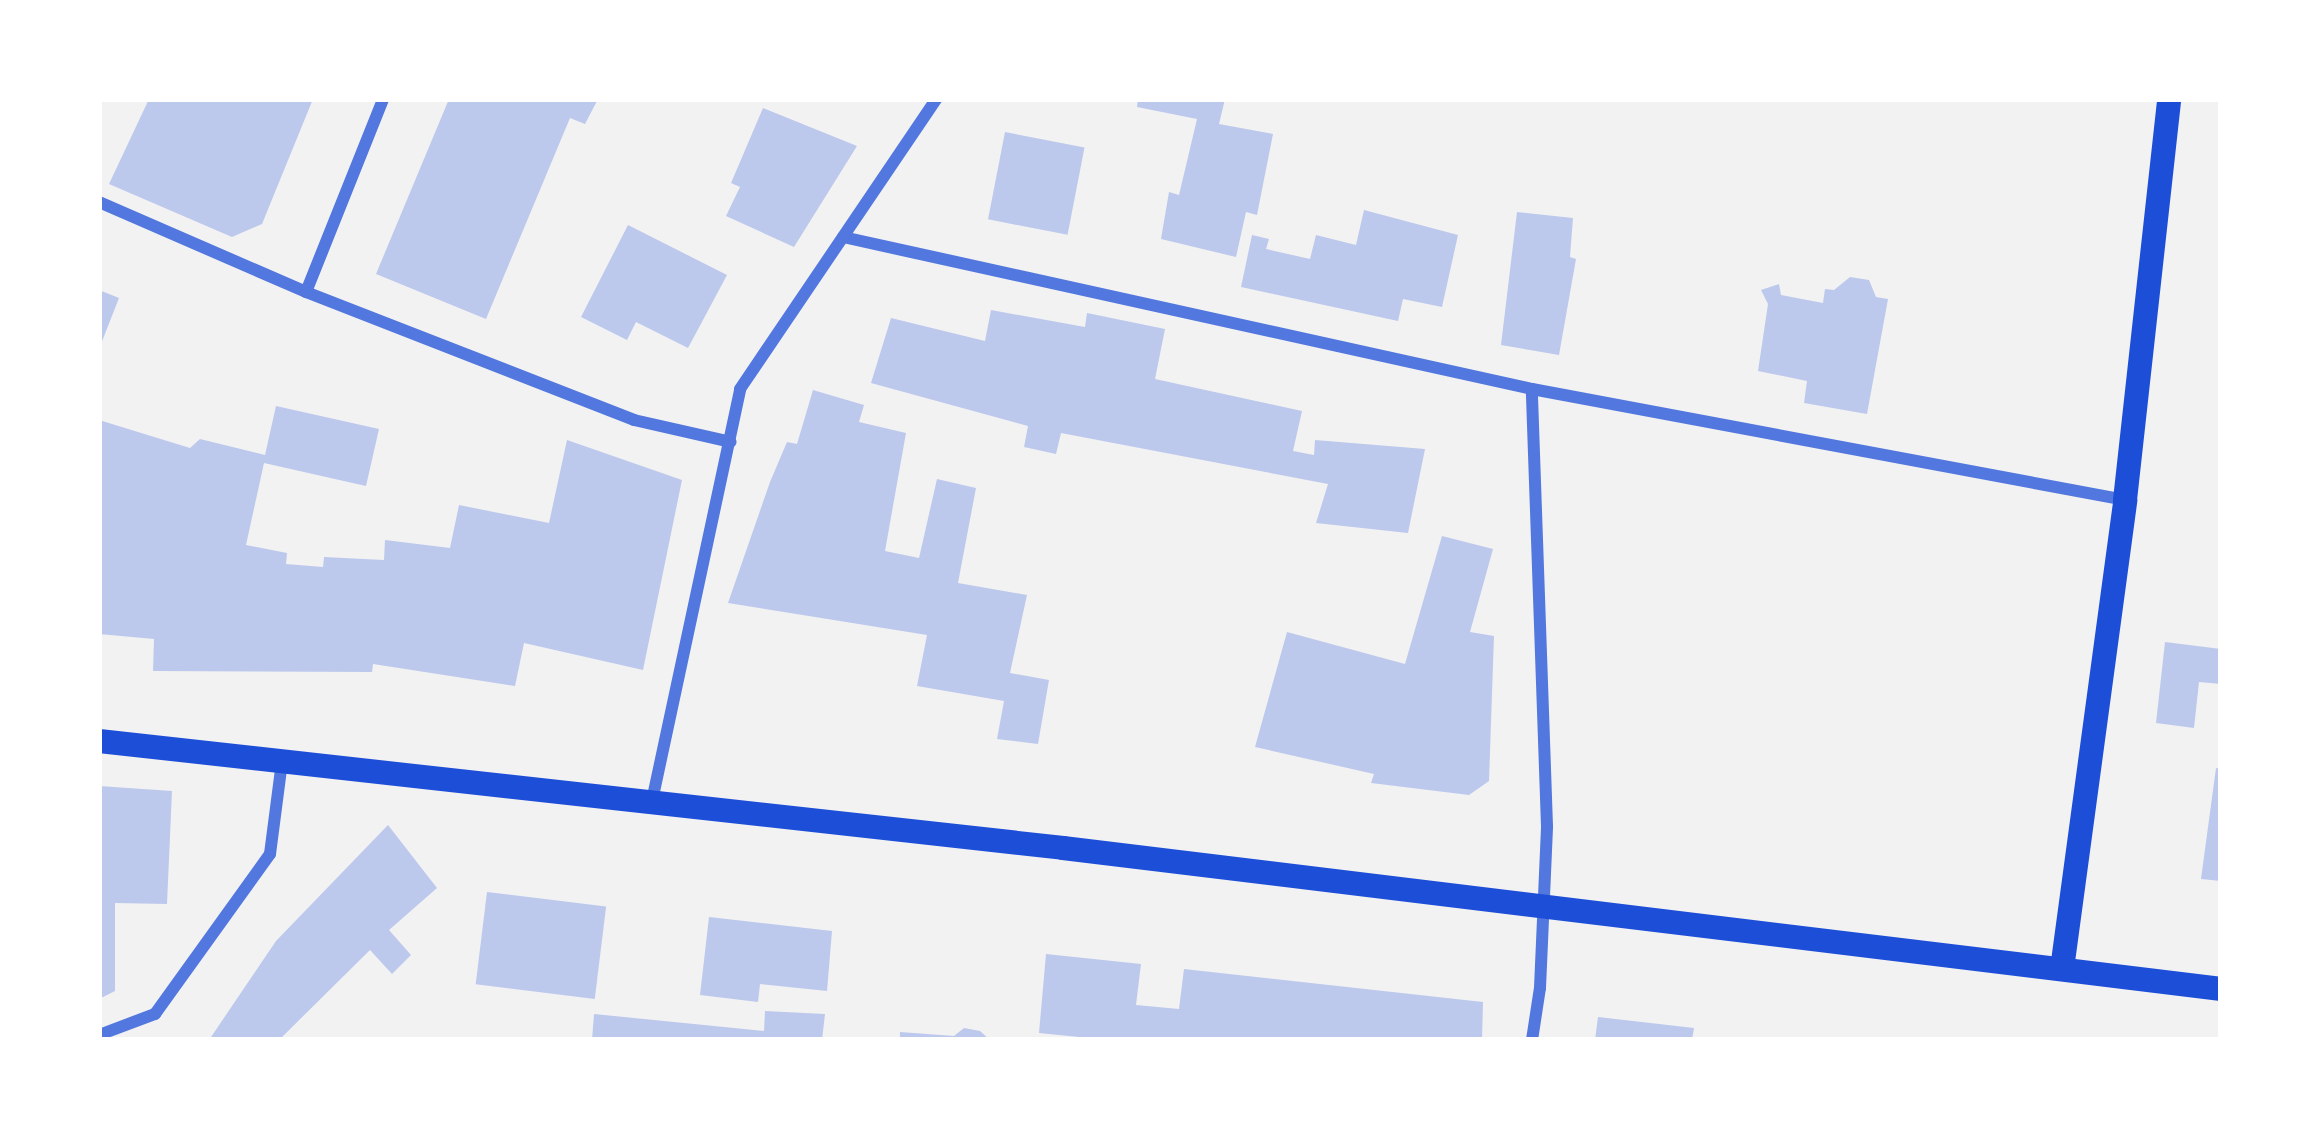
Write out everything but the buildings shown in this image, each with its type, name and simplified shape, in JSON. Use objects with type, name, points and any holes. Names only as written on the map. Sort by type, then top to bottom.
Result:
[{"type":"main road","points":[[2062,969],[2125,500],[2169,99]]},
{"type":"main road","points":[[99,741],[652,801],[2221,988]]},
{"type":"street","points":[[306,292],[383,99]]},
{"type":"street","points":[[652,801],[740,389],[936,99]]},
{"type":"street","points":[[99,202],[306,292],[634,420],[730,442]]},
{"type":"street","points":[[843,237],[1532,389],[2125,500]]},
{"type":"street","points":[[1532,389],[1547,826],[1540,988],[1532,1040]]},
{"type":"street","points":[[99,1035],[154,1014],[270,854],[282,760]]}]
